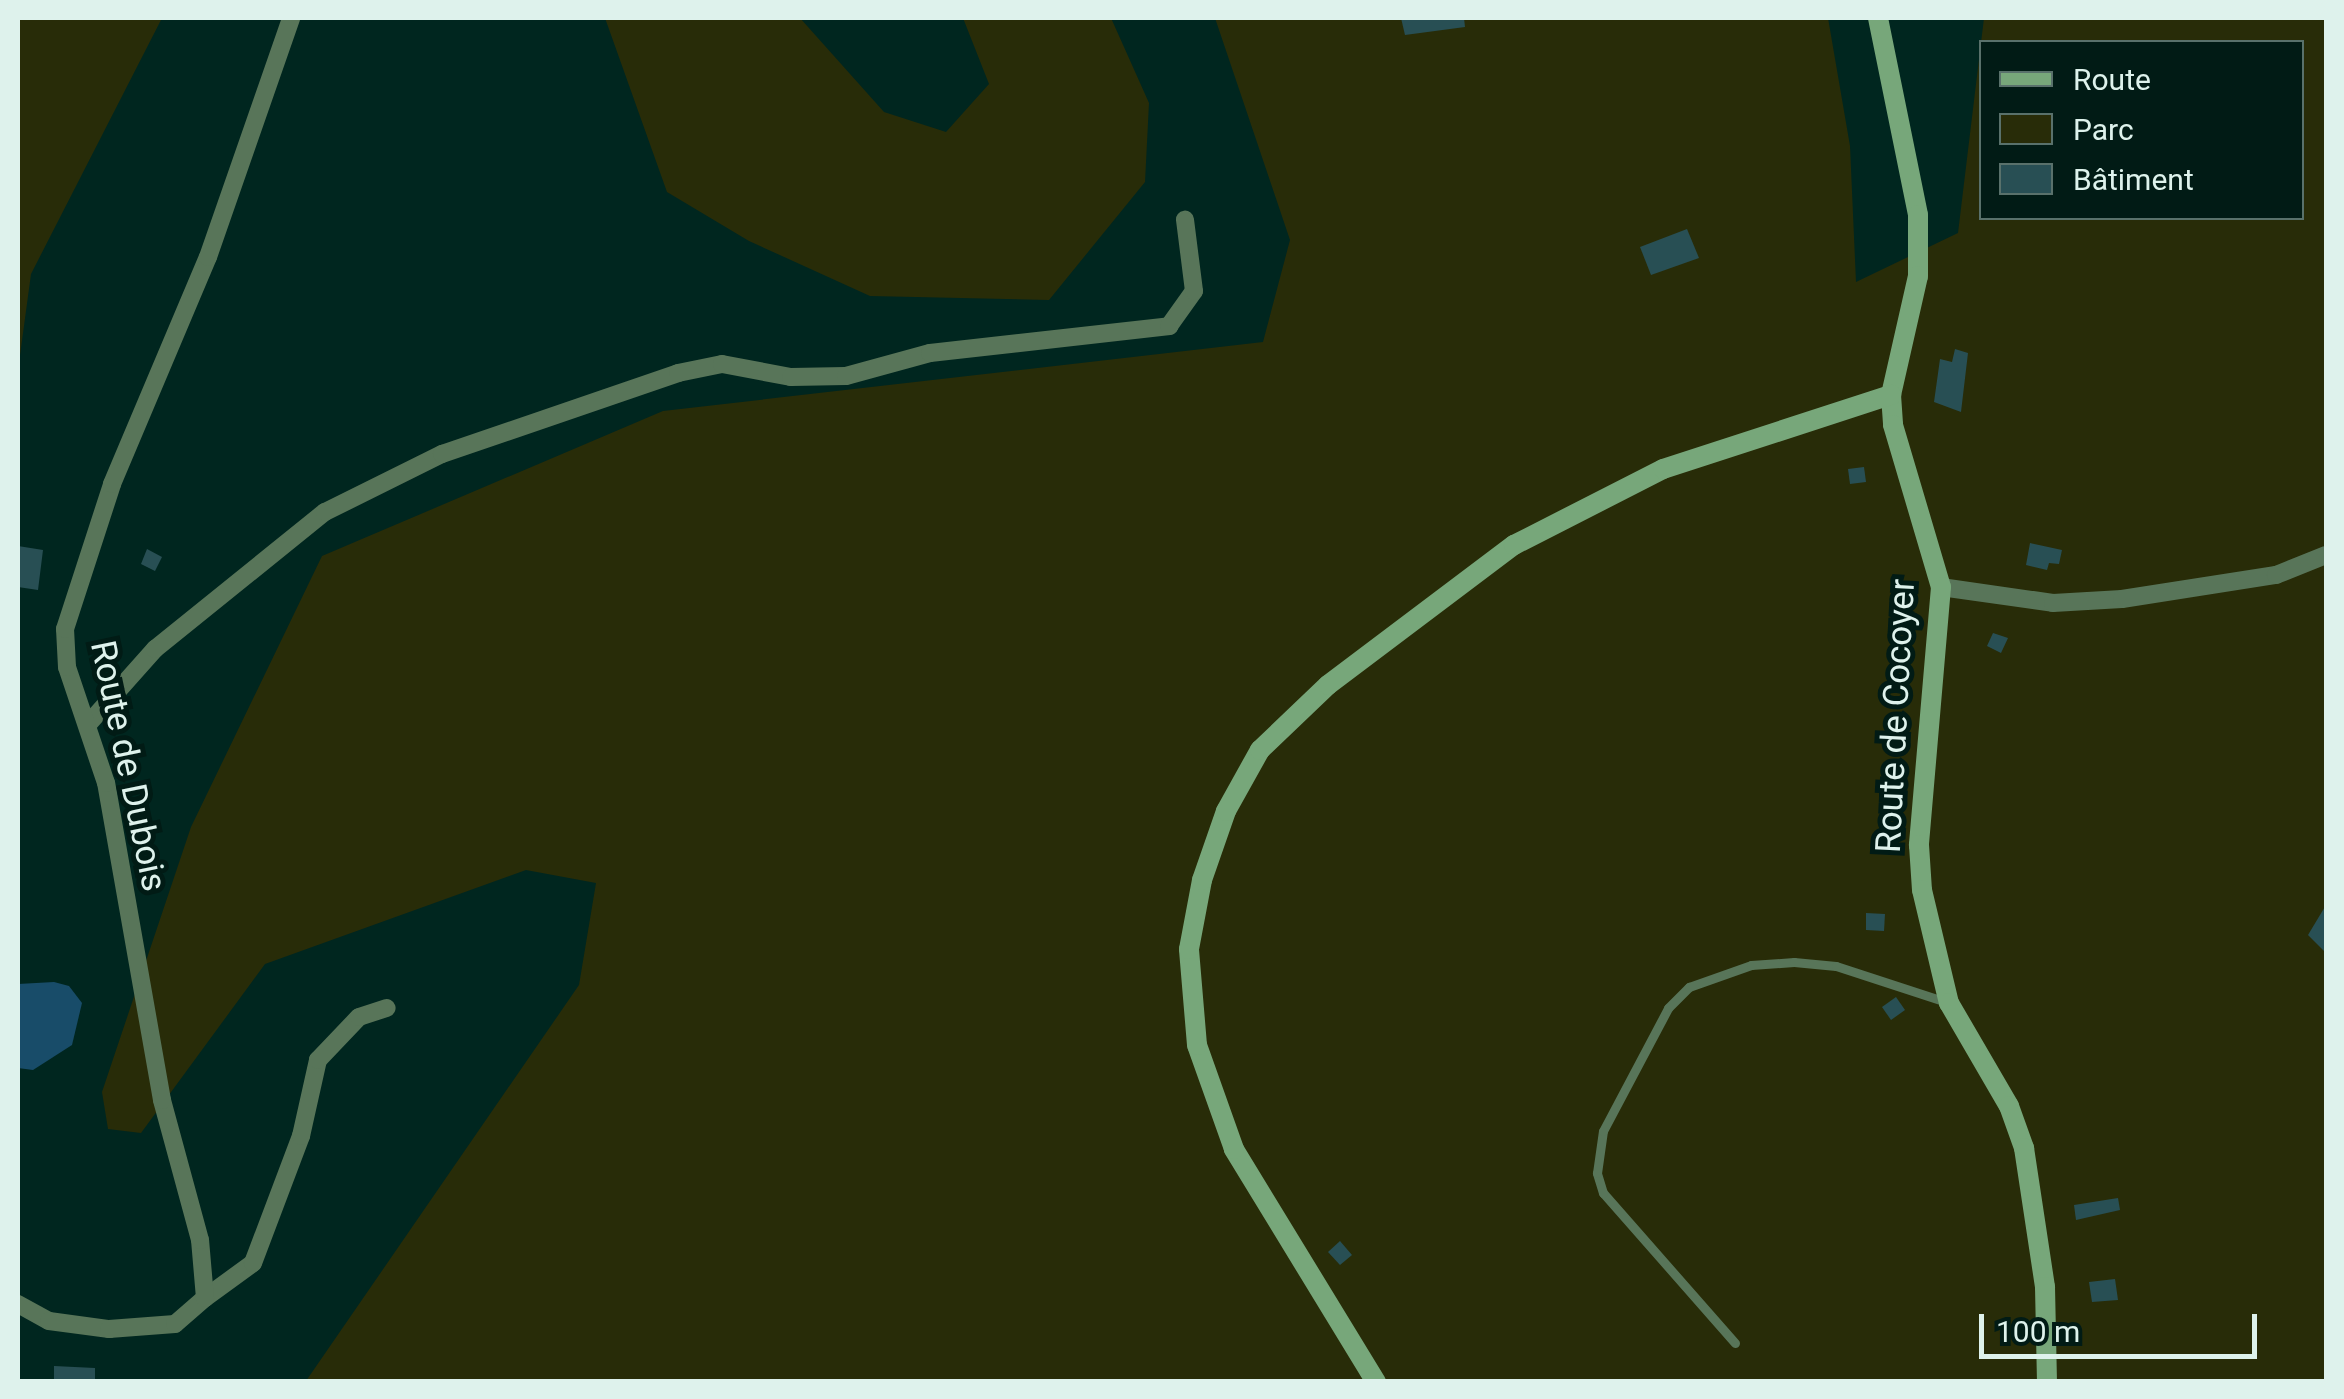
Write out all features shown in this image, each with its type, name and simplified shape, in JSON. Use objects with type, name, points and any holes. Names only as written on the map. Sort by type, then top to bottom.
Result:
[{"type":"main road","points":[[1376,1382],[1234,1150],[1198,1045],[1190,949],[1202,880],[1226,811],[1260,750],[1328,685],[1514,545],[1663,469],[1892,396],[1918,276],[1918,215],[1878,18]]},
{"type":"main road","name":"Route de Cocoyer","points":[[1892,396],[1902,460],[1941,587],[1919,845],[1932,948],[1949,1002],[2009,1106],[2024,1148],[2045,1286],[2047,1382]]},
{"type":"street","name":"Route de Dubois","points":[[205,1298],[200,1240],[162,1100],[90,722],[67,667],[65,629],[112,484],[208,258],[291,18]]},
{"type":"street","points":[[90,722],[154,649],[325,512],[442,454],[678,373],[722,364],[791,377],[846,376],[930,352],[1170,326],[1194,292],[1184,220]]},
{"type":"street","points":[[1941,587],[2053,603],[2122,599],[2276,576],[2326,555]]},
{"type":"street","points":[[18,1304],[50,1320],[109,1329],[175,1324],[253,1262],[302,1136],[318,1060],[359,1017],[387,1008]]},
{"type":"lane","points":[[1735,1343],[1604,1194],[1597,1172],[1602,1132],[1668,1008],[1689,987],[1752,966],[1794,962],[1836,966],[1949,1002]]},
{"type":"green space","points":[[18,18],[162,18],[31,274],[18,370]]},
{"type":"green space","points":[[605,18],[800,18],[884,112],[946,132],[989,84],[963,18],[1111,18],[1149,103],[1145,182],[1049,300],[870,296],[749,241],[667,192]]},
{"type":"green space","points":[[1215,18],[1828,18],[1850,146],[1856,282],[1958,233],[1979,59],[1979,220],[2304,220],[2304,40],[1981,40],[1984,18],[2326,18],[2326,1381],[306,1381],[579,985],[596,883],[526,870],[265,964],[141,1133],[108,1129],[102,1092],[191,827],[322,556],[663,411],[1263,342],[1290,240]]},
{"type":"water","points":[[54,982],[69,986],[82,1003],[72,1045],[33,1070],[18,1068],[18,984]]},
{"type":"building","points":[[1401,18],[1464,18],[1465,27],[1405,35]]},
{"type":"building","points":[[1687,229],[1699,258],[1651,275],[1640,247]]},
{"type":"building","points":[[1955,349],[1968,353],[1961,412],[1934,402],[1940,359],[1952,362]]},
{"type":"building","points":[[1864,467],[1866,482],[1850,484],[1848,469]]},
{"type":"building","points":[[2030,543],[2062,550],[2059,564],[2049,563],[2047,570],[2026,565]]},
{"type":"building","points":[[18,546],[43,550],[38,590],[18,587]]},
{"type":"building","points":[[147,549],[162,557],[155,571],[141,564]]},
{"type":"building","points":[[1993,633],[2008,638],[2001,653],[1987,646]]},
{"type":"building","points":[[2326,905],[2326,953],[2308,935]]},
{"type":"building","points":[[1866,913],[1885,914],[1884,931],[1866,930]]},
{"type":"building","points":[[1896,997],[1905,1010],[1891,1020],[1882,1007]]},
{"type":"building","points":[[2118,1198],[2120,1210],[2076,1220],[2074,1205]]},
{"type":"building","points":[[1340,1241],[1352,1255],[1340,1265],[1328,1252]]},
{"type":"building","points":[[2115,1279],[2118,1300],[2092,1302],[2089,1282]]},
{"type":"building","points":[[54,1366],[95,1368],[95,1382],[54,1382]]}]
